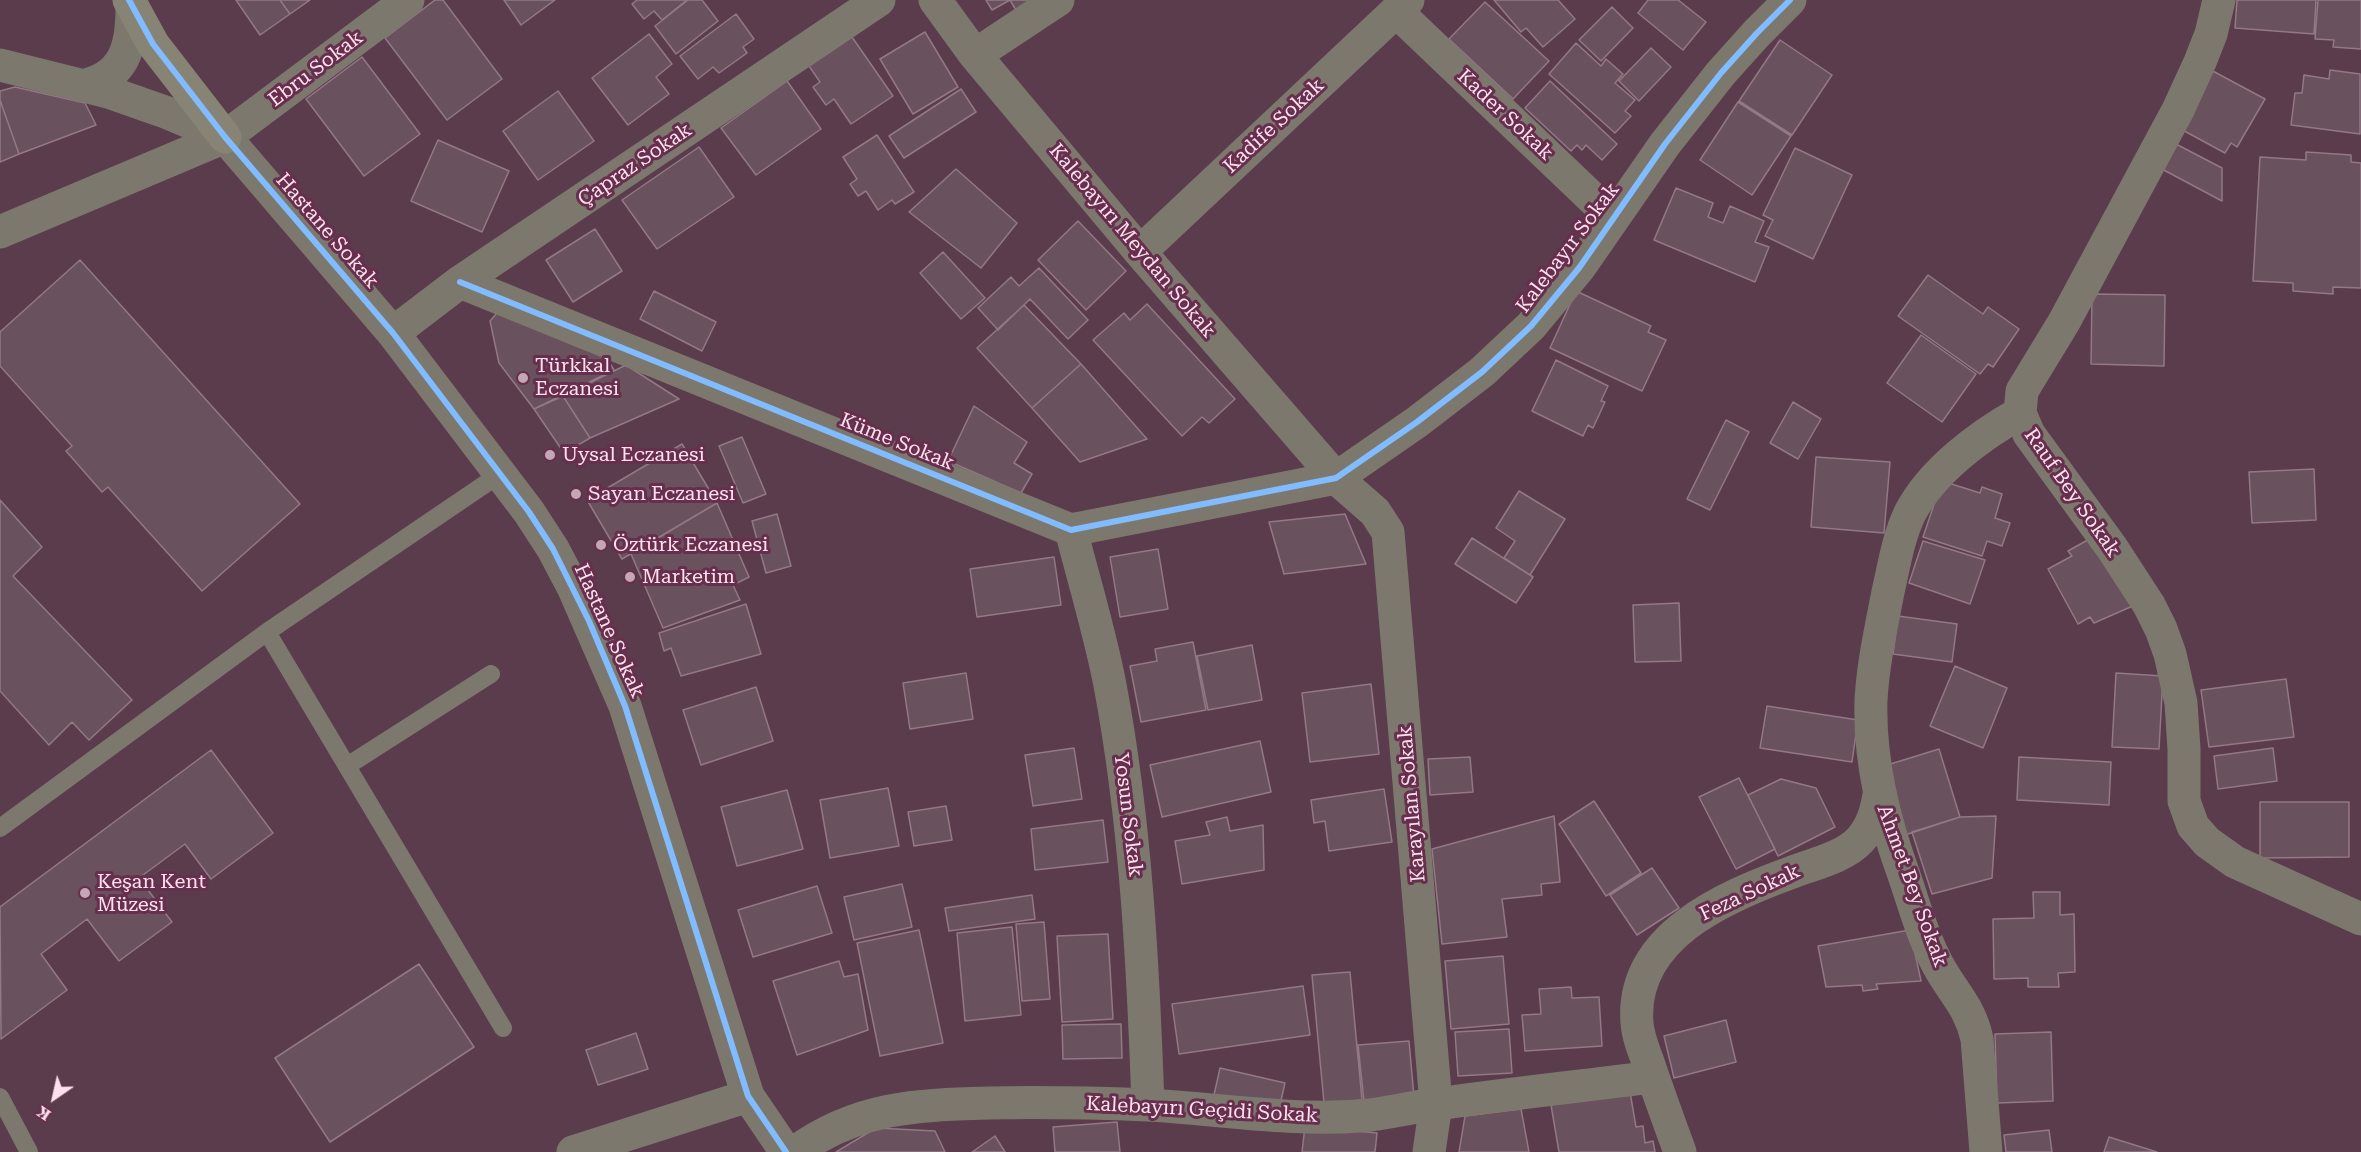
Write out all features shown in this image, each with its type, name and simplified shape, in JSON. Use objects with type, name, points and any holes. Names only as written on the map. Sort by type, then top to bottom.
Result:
[{"type":"street","name":"Ebru Sokak","points":[[0,232],[225,137],[408,0]]},
{"type":"street","name":"Çapraz Sokak","points":[[393,333],[460,282],[879,0]]},
{"type":"street","name":"Kalebayırı Meydan Sokak","points":[[935,0],[975,55],[1140,252],[1336,478]]},
{"type":"street","points":[[975,55],[1058,0]]},
{"type":"street","name":"Kalebayır Sokak","points":[[1336,478],[1417,422],[1482,372],[1531,326],[1580,268],[1665,144],[1721,73],[1791,0]]},
{"type":"street","name":"Rauf Bey Sokak","points":[[2219,0],[2211,34],[2182,100],[2064,322],[2022,391],[2020,413],[2029,434],[2112,548],[2161,629],[2181,703],[2184,801],[2193,826],[2207,842],[2235,862],[2361,919]]},
{"type":"street","points":[[131,4],[153,44],[225,137]]},
{"type":"street","points":[[81,86],[98,83],[109,76],[120,63],[129,46],[132,30],[131,4]]},
{"type":"street","name":"Kader Sokak","points":[[1402,6],[1613,218]]},
{"type":"street","name":"Kadife Sokak","points":[[1140,252],[1402,6]]},
{"type":"street","points":[[0,65],[108,93],[168,113],[225,137]]},
{"type":"street","name":"Hastane Sokak","points":[[225,137],[393,333],[529,512],[553,549],[589,621],[625,706],[748,1096],[786,1152]]},
{"type":"street","name":"Küme Sokak","points":[[460,282],[1071,530]]},
{"type":"street","name":"Ahmet Bey Sokak","points":[[1986,1152],[1974,1024],[1960,996],[1947,980],[1932,952],[1891,840],[1879,795],[1871,699],[1882,624],[1903,531],[1911,512],[1922,495],[1967,448],[1990,430],[2020,413]]},
{"type":"street","points":[[1071,530],[1336,478]]},
{"type":"street","name":"Karayılan Sokak","points":[[1336,478],[1375,512],[1388,532],[1391,553],[1436,1104],[1429,1152]]},
{"type":"street","name":"Yosun Sokak","points":[[1071,530],[1110,683],[1132,829],[1143,964],[1148,1106]]},
{"type":"street","name":"Feza Sokak","points":[[1680,1152],[1639,1036],[1637,1006],[1646,972],[1663,945],[1706,911],[1782,876],[1851,848],[1869,828],[1875,815],[1879,795]]},
{"type":"street","name":"Kalebayırı Geçidi Sokak","points":[[795,1152],[818,1135],[837,1126],[905,1108],[1022,1102],[1148,1106],[1284,1118],[1362,1116],[1436,1104],[1653,1077]]},
{"type":"street","points":[[573,1152],[748,1096]]},
{"type":"lane","points":[[0,828],[267,632],[500,474]]},
{"type":"lane","points":[[267,632],[503,1028]]},
{"type":"lane","points":[[347,766],[491,674]]},
{"type":"lane","points":[[0,1097],[29,1152]]},
{"type":"building","points":[[236,0],[280,0],[290,14],[260,35]]},
{"type":"building","points":[[280,0],[310,0],[290,14]]},
{"type":"building","points":[[435,0],[443,0],[502,79],[447,120],[385,38]]},
{"type":"building","points":[[504,0],[555,0],[521,25]]},
{"type":"building","points":[[637,0],[687,0],[662,20],[654,11],[644,19],[632,4]]},
{"type":"building","points":[[688,0],[702,0],[718,21],[676,54],[655,26]]},
{"type":"building","points":[[986,0],[1010,0],[992,10]]},
{"type":"building","points":[[1010,0],[1038,0],[1017,12]]},
{"type":"building","points":[[1494,0],[1558,0],[1575,19],[1543,47],[1526,28],[1521,32]]},
{"type":"building","points":[[1648,0],[1678,0],[1706,22],[1683,50],[1638,13]]},
{"type":"building","points":[[2237,0],[2316,0],[2314,34],[2235,28]]},
{"type":"building","points":[[2318,0],[2361,0],[2361,49],[2333,47],[2334,40],[2315,39]]},
{"type":"building","points":[[1485,2],[1549,61],[1513,99],[1449,39]]},
{"type":"building","points":[[1612,7],[1633,28],[1601,61],[1579,40]]},
{"type":"building","points":[[736,14],[754,39],[743,47],[747,53],[719,73],[713,67],[698,79],[680,56]]},
{"type":"building","points":[[925,32],[958,87],[913,114],[880,59]]},
{"type":"building","points":[[649,34],[672,64],[656,77],[669,94],[628,125],[592,78]]},
{"type":"building","points":[[852,37],[893,96],[851,124],[834,99],[826,105],[813,87],[820,82],[809,66]]},
{"type":"building","points":[[1780,40],[1832,75],[1792,135],[1739,101]]},
{"type":"building","points":[[1576,43],[1601,66],[1606,59],[1623,74],[1615,83],[1635,100],[1625,111],[1631,116],[1615,133],[1549,74]]},
{"type":"building","points":[[1651,48],[1671,67],[1639,101],[1619,81]]},
{"type":"building","points":[[362,57],[420,134],[364,176],[306,99]]},
{"type":"building","points":[[2209,69],[2265,99],[2237,147],[2231,143],[2225,153],[2177,127]]},
{"type":"building","points":[[2330,70],[2360,74],[2360,134],[2291,125],[2295,93],[2302,93],[2304,75],[2329,79]]},
{"type":"building","points":[[787,81],[821,129],[756,175],[721,128]]},
{"type":"building","points":[[1550,81],[1617,144],[1602,160],[1586,145],[1582,150],[1577,145],[1571,151],[1525,108]]},
{"type":"building","points":[[15,87],[85,103],[96,125],[19,154],[0,100],[0,91]]},
{"type":"building","points":[[961,89],[976,112],[904,158],[889,136]]},
{"type":"building","points":[[558,91],[594,141],[538,180],[503,131]]},
{"type":"building","points":[[0,100],[19,154],[0,162]]},
{"type":"building","points":[[1738,102],[1791,136],[1752,195],[1700,160]]},
{"type":"building","points":[[877,135],[914,192],[895,204],[892,200],[878,210],[866,191],[858,196],[850,184],[857,179],[843,157]]},
{"type":"building","points":[[438,140],[509,171],[482,232],[411,201]]},
{"type":"building","points":[[2174,143],[2222,168],[2222,201],[2160,168]]},
{"type":"building","points":[[699,147],[734,197],[657,249],[622,200]]},
{"type":"building","points":[[1795,148],[1852,175],[1813,259],[1765,236],[1773,220],[1763,215]]},
{"type":"building","points":[[2306,152],[2351,155],[2351,162],[2361,163],[2361,288],[2333,287],[2333,294],[2293,291],[2293,283],[2253,281],[2260,157],[2306,160]]},
{"type":"building","points":[[956,169],[1017,223],[981,268],[909,212]]},
{"type":"building","points":[[1676,188],[1713,203],[1708,217],[1723,223],[1730,206],[1764,221],[1755,242],[1769,247],[1755,282],[1654,240]]},
{"type":"building","points":[[1078,221],[1126,271],[1086,310],[1038,260]]},
{"type":"building","points":[[595,229],[622,271],[573,302],[546,260]]},
{"type":"building","points":[[943,252],[985,298],[961,319],[920,273]]},
{"type":"building","points":[[80,260],[300,504],[202,591],[108,487],[102,492],[66,451],[72,446],[0,366],[0,332]]},
{"type":"building","points":[[1039,268],[1088,320],[1068,339],[1030,299],[998,330],[978,308],[1011,277],[1019,286]]},
{"type":"building","points":[[1928,275],[1983,314],[1988,307],[2019,329],[1993,367],[1988,364],[1980,374],[1898,316]]},
{"type":"building","points":[[654,291],[716,322],[702,351],[640,319]]},
{"type":"building","points":[[1576,291],[1651,326],[1648,332],[1666,340],[1642,391],[1550,348]]},
{"type":"building","points":[[2092,294],[2165,295],[2164,366],[2091,364]]},
{"type":"building","points":[[1147,304],[1235,399],[1209,423],[1202,417],[1182,436],[1093,340],[1124,313],[1130,320]]},
{"type":"building","points":[[1024,305],[1081,364],[1032,408],[977,348]]},
{"type":"building","points":[[497,313],[605,355],[614,370],[534,409],[499,363],[490,321]]},
{"type":"building","points":[[1921,335],[1976,374],[1942,422],[1887,383]]},
{"type":"building","points":[[1556,360],[1608,386],[1601,401],[1605,402],[1593,428],[1588,425],[1583,436],[1532,411]]},
{"type":"building","points":[[1081,364],[1147,439],[1080,462],[1032,408]]},
{"type":"building","points":[[626,365],[679,399],[590,438],[563,396]]},
{"type":"building","points":[[563,396],[590,438],[564,453],[534,409]]},
{"type":"building","points":[[1793,402],[1821,419],[1798,459],[1770,443]]},
{"type":"building","points":[[974,406],[1027,442],[1014,463],[1032,474],[1021,493],[948,461]]},
{"type":"building","points":[[1726,420],[1749,432],[1710,510],[1687,499]]},
{"type":"building","points":[[742,437],[766,494],[743,503],[719,446]]},
{"type":"building","points":[[682,444],[717,503],[622,559],[587,500]]},
{"type":"building","points":[[1816,457],[1890,462],[1884,533],[1811,527]]},
{"type":"building","points":[[2314,469],[2316,520],[2252,523],[2249,472]]},
{"type":"building","points":[[1942,481],[1980,493],[1982,487],[2002,494],[1995,518],[2010,523],[2002,546],[1987,541],[1982,556],[1923,537]]},
{"type":"building","points":[[1519,491],[1565,519],[1530,575],[1504,558],[1515,541],[1496,528]]},
{"type":"building","points":[[0,500],[42,547],[13,576],[132,700],[89,740],[72,722],[49,745],[0,691]]},
{"type":"building","points":[[717,503],[749,577],[733,585],[740,600],[663,628],[631,554]]},
{"type":"building","points":[[777,514],[791,566],[766,573],[752,521]]},
{"type":"building","points":[[1345,514],[1366,564],[1284,574],[1269,522]]},
{"type":"building","points":[[2093,537],[2135,605],[2094,623],[2090,617],[2078,624],[2048,569],[2072,556],[2068,551]]},
{"type":"building","points":[[1472,538],[1533,577],[1516,603],[1455,564]]},
{"type":"building","points":[[1923,541],[1985,560],[1970,604],[1909,583]]},
{"type":"building","points":[[1158,549],[1168,609],[1120,617],[1110,557]]},
{"type":"building","points":[[1054,557],[1061,605],[977,617],[970,569]]},
{"type":"building","points":[[1679,603],[1681,661],[1635,662],[1633,605]]},
{"type":"building","points":[[746,604],[761,654],[681,676],[671,648],[664,651],[659,633]]},
{"type":"building","points":[[1898,616],[1957,624],[1952,662],[1893,654]]},
{"type":"building","points":[[1193,642],[1206,710],[1141,722],[1130,666],[1157,661],[1155,649]]},
{"type":"building","points":[[1252,645],[1262,700],[1208,710],[1197,656]]},
{"type":"building","points":[[1955,666],[2007,688],[1983,748],[1930,726]]},
{"type":"building","points":[[966,673],[973,719],[910,729],[903,683]]},
{"type":"building","points":[[2116,673],[2163,676],[2159,749],[2112,747]]},
{"type":"building","points":[[2286,679],[2294,737],[2209,747],[2201,690]]},
{"type":"building","points":[[1371,684],[1379,754],[1310,762],[1302,693]]},
{"type":"building","points":[[756,687],[773,741],[701,765],[683,710]]},
{"type":"building","points":[[1767,706],[1858,720],[1852,762],[1760,748]]},
{"type":"building","points":[[1260,741],[1271,792],[1162,817],[1150,765]]},
{"type":"building","points":[[1074,748],[1082,799],[1033,806],[1025,755]]},
{"type":"building","points":[[2273,748],[2277,781],[2218,789],[2214,756]]},
{"type":"building","points":[[1939,749],[1960,817],[1905,835],[1884,766]]},
{"type":"building","name":"Keşan Kent Müzesi","points":[[211,750],[273,833],[211,879],[185,844],[139,878],[172,922],[119,961],[87,919],[41,954],[67,990],[1,1039],[0,907]]},
{"type":"building","points":[[1470,757],[1473,792],[1430,795],[1428,759]]},
{"type":"building","points":[[2019,757],[2111,762],[2109,805],[2017,800]]},
{"type":"building","points":[[1739,778],[1775,849],[1736,869],[1699,797]]},
{"type":"building","points":[[1781,779],[1816,788],[1835,827],[1778,856],[1748,795]]},
{"type":"building","points":[[888,788],[899,846],[830,858],[820,800]]},
{"type":"building","points":[[1384,789],[1392,842],[1329,851],[1325,821],[1314,823],[1311,800]]},
{"type":"building","points":[[787,790],[803,849],[737,866],[721,807]]},
{"type":"building","points":[[1594,801],[1641,873],[1606,896],[1559,824]]},
{"type":"building","points":[[2260,802],[2349,802],[2349,857],[2260,858]]},
{"type":"building","points":[[946,806],[952,840],[914,846],[908,812]]},
{"type":"building","points":[[1554,816],[1560,882],[1541,884],[1542,895],[1502,899],[1507,937],[1442,944],[1432,849]]},
{"type":"building","points":[[1996,816],[1992,878],[1932,894],[1912,832],[1960,817]]},
{"type":"building","points":[[1227,817],[1230,831],[1263,825],[1264,870],[1182,884],[1175,841],[1210,835],[1206,822]]},
{"type":"building","points":[[1103,820],[1108,862],[1035,870],[1031,829]]},
{"type":"building","points":[[1652,868],[1679,908],[1637,935],[1610,895]]},
{"type":"building","points":[[902,884],[912,927],[854,940],[844,897]]},
{"type":"building","points":[[817,886],[832,933],[753,957],[738,910]]},
{"type":"building","points":[[2033,892],[2060,892],[2060,915],[2074,914],[2075,972],[2058,973],[2059,987],[2028,987],[2028,978],[1994,979],[1993,919],[2034,918]]},
{"type":"building","points":[[1032,895],[1035,919],[949,931],[945,908]]},
{"type":"building","points":[[1044,922],[1050,999],[1022,1001],[1016,924]]},
{"type":"building","points":[[1012,927],[1021,1015],[965,1021],[957,933]]},
{"type":"building","points":[[919,930],[943,1043],[880,1056],[857,943]]},
{"type":"building","points":[[1910,930],[1921,981],[1876,984],[1878,989],[1863,991],[1862,985],[1826,987],[1818,946]]},
{"type":"building","points":[[1108,934],[1113,1019],[1062,1022],[1057,936]]},
{"type":"building","points":[[1503,956],[1509,1024],[1451,1029],[1445,961]]},
{"type":"building","points":[[839,961],[844,977],[858,974],[868,1030],[797,1055],[773,981]]},
{"type":"building","points":[[419,964],[474,1047],[330,1142],[275,1058]]},
{"type":"building","points":[[1350,972],[1362,1100],[1324,1103],[1312,975]]},
{"type":"building","points":[[1303,986],[1310,1035],[1179,1054],[1172,1004]]},
{"type":"building","points":[[1571,987],[1572,998],[1599,997],[1602,1046],[1525,1051],[1522,1015],[1541,1014],[1539,989]]},
{"type":"building","points":[[1726,1020],[1736,1062],[1674,1078],[1664,1036]]},
{"type":"building","points":[[1121,1024],[1122,1058],[1063,1059],[1062,1025]]},
{"type":"building","points":[[1509,1029],[1512,1073],[1458,1076],[1455,1032]]},
{"type":"building","points":[[2051,1032],[2053,1101],[1997,1103],[1995,1034]]},
{"type":"building","points":[[636,1033],[648,1069],[598,1085],[586,1050]]},
{"type":"building","points":[[1409,1041],[1414,1097],[1364,1101],[1358,1045]]},
{"type":"building","points":[[1220,1068],[1285,1083],[1279,1109],[1214,1095]]},
{"type":"building","points":[[1630,1092],[1636,1127],[1643,1126],[1645,1143],[1653,1141],[1655,1152],[1559,1152],[1551,1105]]},
{"type":"building","points":[[1521,1109],[1529,1152],[1459,1152],[1465,1116]]},
{"type":"building","points":[[1117,1122],[1120,1152],[1055,1152],[1053,1127]]},
{"type":"building","points":[[1305,1126],[1377,1133],[1375,1152],[1302,1152]]},
{"type":"building","points":[[876,1128],[935,1131],[945,1152],[836,1152]]},
{"type":"building","points":[[2049,1130],[2052,1152],[2006,1152],[2004,1135]]},
{"type":"building","points":[[995,1136],[1005,1152],[972,1152]]},
{"type":"building","points":[[2109,1137],[2157,1152],[2104,1152]]},
{"type":"cycle path","points":[[129,0],[153,44],[225,137],[393,333],[529,512],[553,549],[589,621],[625,706],[748,1096],[786,1152]]},
{"type":"cycle path","points":[[460,282],[1071,530],[1336,478],[1417,422],[1482,372],[1531,326],[1579,268],[1665,144],[1721,73],[1790,0]]},
{"type":"place","name":"Türkkal Eczanesi","points":[[523,378]]},
{"type":"place","name":"Uysal Eczanesi","points":[[550,455]]},
{"type":"place","name":"Sayan Eczanesi","points":[[576,494]]},
{"type":"place","name":"Öztürk Eczanesi","points":[[601,545]]},
{"type":"place","name":"Marketim","points":[[630,577]]},
{"type":"place","name":"Keşan Kent Müzesi","points":[[85,893]]}]
